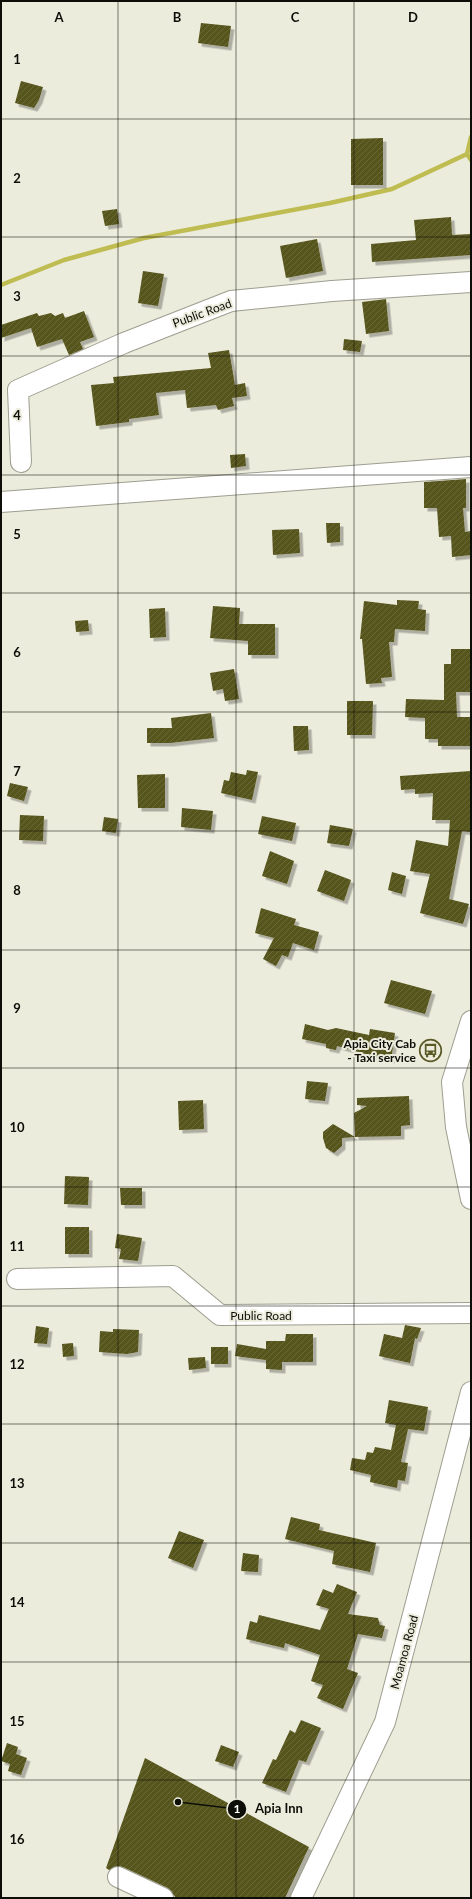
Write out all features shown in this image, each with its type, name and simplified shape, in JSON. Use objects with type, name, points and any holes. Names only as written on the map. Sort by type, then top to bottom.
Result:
[{"type":"street","name":"Public Road","points":[[21,462],[18,390],[124,343],[230,301],[332,290],[471,282]]},
{"type":"street","points":[[1,502],[471,467]]},
{"type":"street","points":[[471,1021],[452,1082],[456,1127],[471,1200]]},
{"type":"street","name":"Public Road","points":[[17,1279],[173,1276],[220,1315],[471,1313]]},
{"type":"street","name":"Moamoa Road","points":[[301,1898],[385,1722],[471,1392]]},
{"type":"street","points":[[118,1877],[163,1898]]},
{"type":"building","points":[[201,23],[231,26],[228,47],[198,43]]},
{"type":"building","points":[[21,81],[43,87],[39,100],[34,108],[15,103]]},
{"type":"building","points":[[383,138],[383,185],[351,185],[351,139]]},
{"type":"building","points":[[117,209],[119,224],[105,226],[102,211]]},
{"type":"building","points":[[451,217],[452,235],[471,234],[471,255],[372,262],[371,244],[416,240],[414,220]]},
{"type":"building","points":[[317,239],[323,271],[286,278],[280,246]]},
{"type":"building","points":[[143,271],[164,274],[158,306],[138,303]]},
{"type":"building","points":[[386,299],[389,331],[366,334],[362,302]]},
{"type":"building","points":[[84,311],[94,337],[80,342],[83,349],[69,355],[62,339],[37,347],[31,328],[1,338],[1,325],[37,313],[39,316],[51,313],[55,316],[63,313],[65,318]]},
{"type":"building","points":[[344,339],[362,341],[360,352],[343,350]]},
{"type":"building","points":[[229,350],[235,385],[245,383],[247,396],[232,398],[234,406],[218,410],[216,405],[187,408],[185,390],[156,393],[159,415],[129,419],[129,422],[96,426],[91,385],[114,383],[113,377],[211,368],[208,353]]},
{"type":"building","points":[[245,454],[246,466],[231,468],[230,455]]},
{"type":"building","points":[[466,479],[466,508],[463,508],[465,532],[471,531],[471,555],[452,557],[451,536],[439,537],[437,508],[424,508],[424,482]]},
{"type":"building","points":[[326,523],[340,523],[340,542],[327,543]]},
{"type":"building","points":[[299,529],[300,553],[273,555],[272,530]]},
{"type":"building","points":[[397,600],[419,601],[418,609],[426,610],[425,631],[395,629],[394,642],[389,642],[392,677],[381,678],[382,683],[366,684],[362,639],[360,639],[364,601],[397,605]]},
{"type":"building","points":[[213,606],[240,608],[239,624],[275,624],[275,655],[248,655],[248,641],[210,638]]},
{"type":"building","points":[[165,608],[166,637],[150,638],[149,609]]},
{"type":"building","points":[[88,620],[89,631],[76,632],[75,621]]},
{"type":"building","points":[[451,649],[471,649],[471,692],[456,692],[457,717],[471,717],[471,746],[438,746],[438,739],[425,739],[425,718],[405,717],[406,699],[444,700],[444,664],[451,664]]},
{"type":"building","points":[[234,669],[239,699],[225,701],[223,689],[213,691],[210,673]]},
{"type":"building","points":[[347,701],[373,701],[372,735],[347,735]]},
{"type":"building","points":[[211,713],[214,738],[170,743],[147,743],[147,728],[172,728],[171,718]]},
{"type":"building","points":[[293,726],[308,726],[309,750],[294,751]]},
{"type":"building","points":[[247,770],[258,772],[252,800],[221,793],[224,780],[229,781],[231,772],[246,775]]},
{"type":"building","points":[[471,771],[471,832],[462,831],[449,899],[469,904],[463,924],[420,913],[430,874],[410,871],[416,840],[448,846],[450,820],[432,820],[433,793],[415,794],[415,789],[401,790],[400,776]]},
{"type":"building","points":[[165,774],[165,808],[138,808],[137,775]]},
{"type":"building","points":[[10,783],[28,787],[24,801],[7,796]]},
{"type":"building","points":[[182,808],[213,811],[211,830],[181,827]]},
{"type":"building","points":[[20,815],[44,816],[43,841],[19,840]]},
{"type":"building","points":[[262,816],[296,823],[292,841],[258,834]]},
{"type":"building","points":[[104,817],[118,819],[116,833],[102,831]]},
{"type":"building","points":[[330,825],[353,829],[349,846],[327,843]]},
{"type":"building","points":[[270,851],[294,861],[287,884],[262,876]]},
{"type":"building","points":[[325,870],[351,880],[344,901],[317,891]]},
{"type":"building","points":[[392,872],[406,876],[402,894],[388,890]]},
{"type":"building","points":[[261,908],[296,919],[294,925],[319,932],[314,950],[293,943],[288,957],[282,955],[276,966],[263,959],[274,938],[255,933]]},
{"type":"building","points":[[391,980],[432,991],[425,1014],[384,1003]]},
{"type":"building","points":[[305,1024],[328,1030],[336,1028],[369,1035],[370,1029],[395,1033],[391,1060],[365,1056],[366,1054],[337,1046],[336,1050],[326,1048],[326,1044],[302,1039]]},
{"type":"building","points":[[307,1081],[328,1083],[325,1101],[305,1099]]},
{"type":"building","points":[[409,1096],[410,1125],[401,1126],[401,1136],[355,1137],[354,1113],[367,1106],[357,1105],[357,1098]]},
{"type":"building","points":[[203,1100],[204,1129],[179,1130],[178,1101]]},
{"type":"building","points":[[333,1124],[355,1137],[342,1138],[342,1146],[334,1153],[326,1148],[323,1138],[323,1132]]},
{"type":"building","points":[[65,1176],[89,1177],[88,1205],[64,1204]]},
{"type":"building","points":[[120,1188],[142,1188],[142,1205],[121,1205]]},
{"type":"building","points":[[65,1227],[89,1227],[89,1254],[65,1254]]},
{"type":"building","points":[[117,1234],[142,1238],[138,1261],[119,1259],[121,1249],[115,1248]]},
{"type":"building","points":[[405,1325],[421,1328],[417,1339],[415,1338],[410,1363],[379,1356],[384,1334],[402,1338]]},
{"type":"building","points":[[36,1326],[49,1328],[47,1344],[34,1343]]},
{"type":"building","points":[[113,1329],[139,1330],[138,1352],[127,1354],[99,1352],[100,1331],[113,1332]]},
{"type":"building","points":[[286,1334],[313,1334],[313,1362],[282,1362],[282,1370],[266,1369],[266,1360],[235,1356],[237,1344],[266,1349],[266,1341],[285,1341]]},
{"type":"building","points":[[73,1343],[74,1356],[63,1357],[62,1344]]},
{"type":"building","points":[[211,1347],[228,1347],[228,1364],[211,1364]]},
{"type":"building","points":[[205,1357],[206,1368],[189,1370],[188,1358]]},
{"type":"building","points":[[389,1400],[428,1407],[424,1431],[408,1429],[401,1462],[408,1463],[405,1481],[398,1480],[397,1488],[370,1482],[371,1475],[350,1470],[352,1458],[365,1460],[367,1452],[373,1453],[375,1447],[391,1450],[396,1425],[385,1423]]},
{"type":"building","points":[[291,1517],[320,1524],[319,1530],[376,1543],[370,1572],[332,1564],[334,1551],[285,1539]]},
{"type":"building","points":[[179,1531],[204,1540],[193,1568],[168,1558]]},
{"type":"building","points":[[243,1553],[259,1555],[258,1572],[241,1571]]},
{"type":"building","points":[[337,1584],[357,1592],[348,1614],[378,1618],[380,1625],[385,1626],[382,1638],[358,1634],[347,1669],[358,1673],[343,1709],[317,1698],[323,1685],[311,1681],[320,1655],[285,1643],[284,1648],[246,1639],[250,1621],[257,1623],[259,1615],[320,1630],[329,1609],[316,1605],[323,1589],[333,1593]]},
{"type":"building","points":[[301,1720],[321,1728],[306,1762],[299,1760],[286,1792],[262,1783],[273,1759],[276,1760],[290,1730],[295,1733]]},
{"type":"building","points":[[7,1743],[18,1747],[16,1754],[27,1758],[21,1775],[8,1771],[10,1764],[1,1761]]},
{"type":"building","points":[[221,1745],[239,1752],[233,1767],[215,1761]]},
{"type":"building","points":[[145,1758],[309,1847],[285,1898],[176,1898],[168,1888],[123,1867],[117,1866],[109,1870],[106,1868]]},
{"type":"waterway","points":[[471,137],[467,154],[471,160]]},
{"type":"waterway","points":[[1,285],[64,260],[144,238],[330,203],[392,189],[467,154]]},
{"type":"place","name":"Apia City Cab - Taxi service","points":[[431,1050]]},
{"type":"place","name":"Apia Inn","points":[[178,1802]]}]
